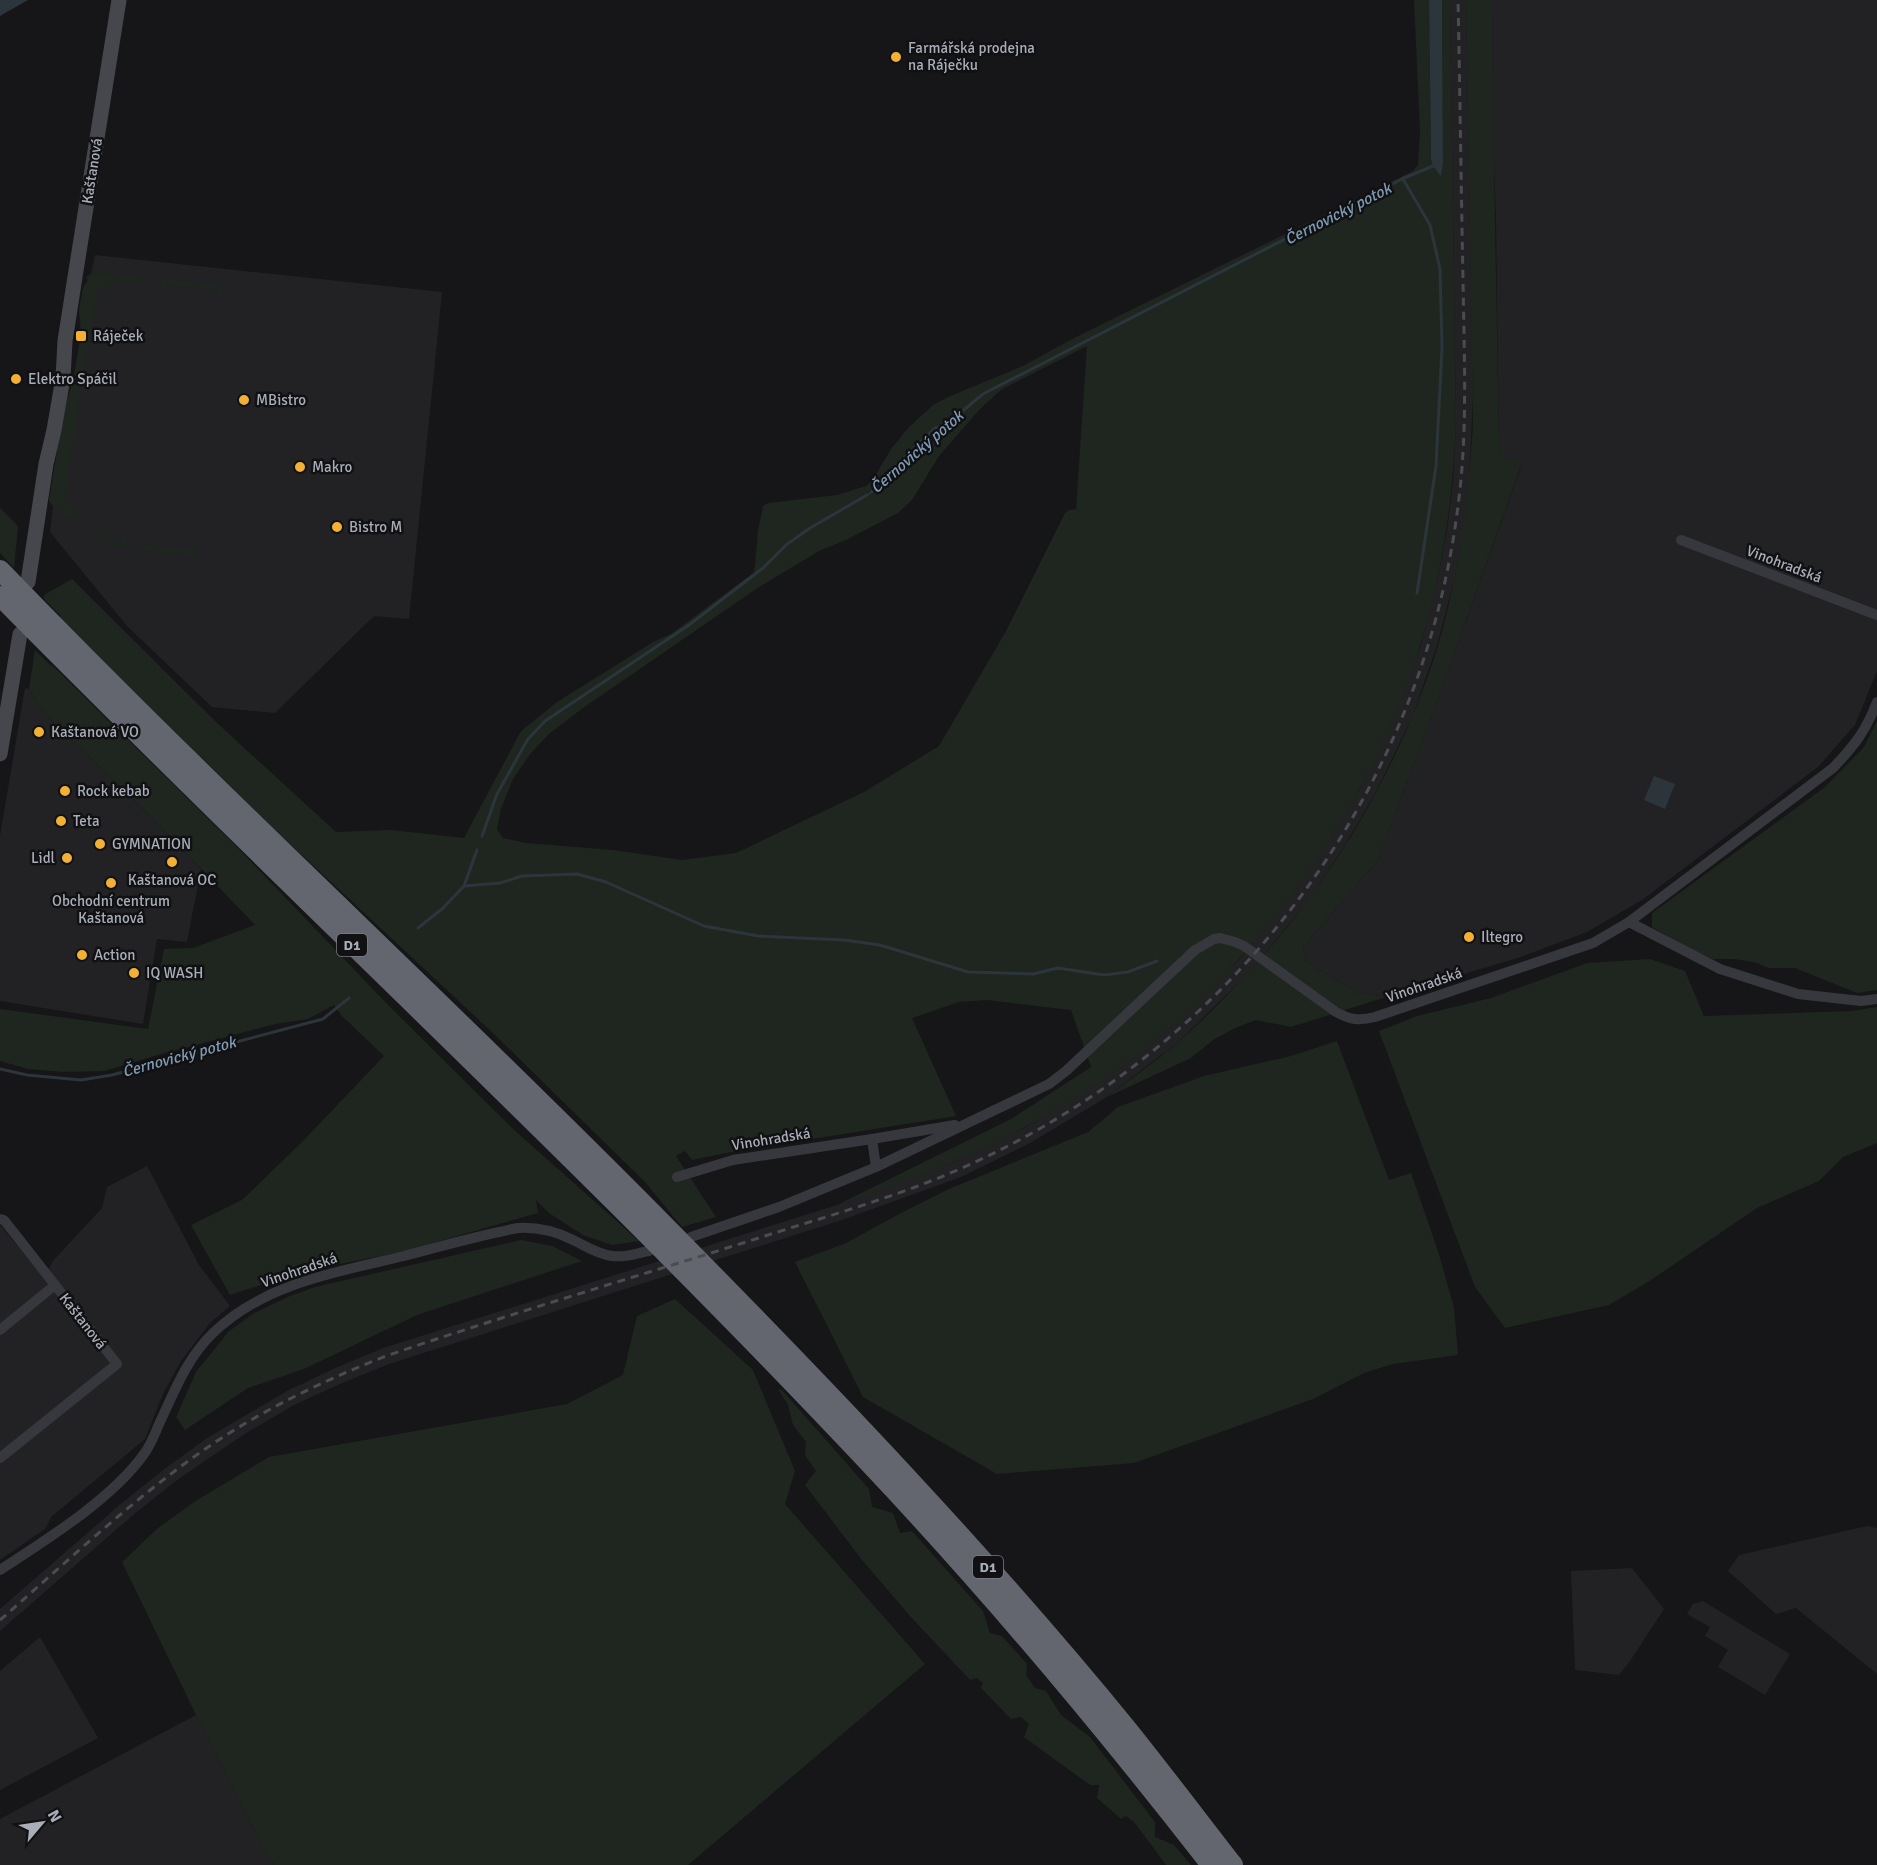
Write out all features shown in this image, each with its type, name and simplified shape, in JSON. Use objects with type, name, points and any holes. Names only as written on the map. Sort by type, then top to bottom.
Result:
[{"type":"highway","name":"D1","points":[[0,570],[204,776],[670,1231],[884,1452],[1020,1604],[1126,1729],[1233,1865]]},
{"type":"highway","name":"D1","points":[[0,596],[650,1244],[705,1292],[871,1464],[1110,1738],[1211,1865]]},
{"type":"main road","name":"Kaštanová","points":[[28,582],[49,448],[46,418],[65,341],[119,0]]},
{"type":"main road","points":[[0,754],[20,634]]},
{"type":"street","name":"Vinohradská","points":[[1681,540],[1877,615]]},
{"type":"street","name":"Vinohradská","points":[[692,1237],[779,1207],[876,1167],[1049,1083],[1066,1071],[1195,950],[1214,939],[1226,939],[1244,946],[1336,1012],[1346,1018],[1360,1020],[1375,1017],[1593,943],[1629,922],[1833,768],[1863,732],[1877,702]]},
{"type":"street","points":[[1629,922],[1720,969],[1798,994],[1860,1001],[1877,999]]},
{"type":"street","name":"Vinohradská","points":[[677,1177],[733,1160],[970,1123]]},
{"type":"street","points":[[872,1139],[876,1167]]},
{"type":"street","name":"Kaštanová","points":[[0,1219],[4,1220],[117,1364],[0,1458]]},
{"type":"street","name":"Vinohradská","points":[[0,1570],[76,1517],[125,1478],[146,1452],[188,1363],[200,1347],[228,1320],[268,1295],[314,1278],[518,1228],[538,1228],[610,1256],[626,1256],[650,1244]]},
{"type":"street","points":[[0,1330],[55,1285]]},
{"type":"shaded area","points":[[1414,0],[1429,0],[1431,159],[1437,172],[1443,163],[1442,0],[1450,0],[1456,424],[1451,494],[1436,587],[1412,670],[1389,728],[1362,785],[1330,840],[1294,892],[1255,941],[1212,988],[1150,1045],[1081,1095],[1002,1139],[933,1170],[837,1205],[1011,1119],[1091,1067],[1071,1010],[987,1000],[959,1002],[912,1018],[956,1116],[692,1160],[685,1151],[676,1156],[716,1217],[682,1227],[645,1182],[494,1034],[273,828],[59,618],[61,616],[44,599],[44,595],[72,579],[216,722],[336,832],[391,830],[464,838],[521,731],[557,702],[653,642],[671,634],[753,573],[763,506],[768,503],[837,495],[866,486],[872,481],[891,449],[909,427],[933,405],[1025,365],[1072,339],[1413,171],[1418,165],[1420,133]],"holes":[[[1087,346],[1076,509],[1065,513],[1006,631],[939,746],[864,792],[736,853],[682,860],[613,850],[526,843],[503,838],[497,829],[501,809],[513,779],[531,753],[549,734],[583,708],[759,587],[819,551],[898,513],[912,500],[939,456],[979,410],[1002,389]],[[948,422],[897,479],[866,495],[887,472]]]},
{"type":"shaded area","points":[[1450,0],[1466,0],[1473,395],[1469,482],[1454,581],[1436,649],[1413,715],[1376,792],[1310,898],[1250,972],[1176,1044],[1105,1098],[1032,1142],[961,1177],[842,1220],[389,1364],[294,1405],[243,1435],[177,1480],[133,1515],[0,1631],[0,1609],[123,1502],[207,1438],[287,1391],[383,1348],[837,1205],[954,1162],[1024,1128],[1095,1085],[1165,1032],[1238,961],[1297,888],[1332,836],[1362,785],[1397,709],[1421,644],[1438,577],[1453,481],[1456,424]]},
{"type":"shaded area","points":[[1466,0],[1492,0],[1499,455],[1522,463],[1378,860],[1303,947],[1306,962],[1357,992],[1386,997],[1291,1027],[1256,1020],[1213,1040],[1191,1058],[1105,1098],[1177,1043],[1220,1002],[1299,912],[1334,863],[1393,760],[1417,705],[1437,649],[1457,566],[1473,425]]},
{"type":"shaded area","points":[[1492,0],[1877,0],[1877,671],[1855,725],[1818,767],[1642,900],[1587,932],[1518,958],[1386,997],[1357,992],[1306,962],[1303,947],[1378,860],[1522,464],[1499,455]]},
{"type":"shaded area","points":[[95,255],[442,292],[409,619],[374,616],[275,713],[212,707],[127,626],[50,532],[53,506],[49,501],[64,409],[83,335],[81,334],[79,310],[83,288],[88,280],[86,277],[91,274]]},
{"type":"shaded area","points":[[99,273],[143,277],[134,282],[112,279],[111,287],[102,288],[97,294],[64,499],[77,509],[73,515],[105,539],[110,533],[113,535],[112,542],[122,543],[124,536],[126,537],[127,545],[123,548],[104,541],[58,510],[49,501],[64,409],[82,340],[79,310],[83,288],[88,280],[86,277]]},
{"type":"shaded area","points":[[166,279],[218,285],[221,287],[222,294],[217,297],[217,290],[166,285],[165,292],[161,288]]},
{"type":"shaded area","points":[[0,508],[18,526],[14,568],[0,553]]},
{"type":"shaded area","points":[[141,538],[141,545],[192,550],[193,543],[196,544],[197,553],[192,555],[140,550],[136,546],[136,541]]},
{"type":"shaded area","points":[[35,650],[238,848],[389,1006],[512,1128],[639,1241],[612,1245],[583,1235],[549,1213],[536,1200],[538,1213],[401,1252],[304,1271],[230,1295],[191,1225],[242,1200],[302,1142],[384,1056],[342,1016],[334,1005],[308,1019],[275,1024],[104,1071],[63,1072],[28,1069],[0,1061],[0,1009],[148,1029],[164,949],[193,948],[255,925],[140,805],[44,713],[29,689]]},
{"type":"shaded area","points":[[25,688],[29,689],[44,713],[140,805],[201,869],[187,942],[157,939],[143,1024],[0,1001],[0,836]]},
{"type":"shaded area","points":[[1877,721],[1877,990],[1857,993],[1795,968],[1769,968],[1735,959],[1713,959],[1690,949],[1652,927],[1652,913],[1825,787],[1864,747]]},
{"type":"shaded area","points":[[1650,959],[1685,971],[1704,1016],[1852,1011],[1877,1007],[1877,1143],[1843,1157],[1819,1181],[1757,1208],[1648,1282],[1609,1305],[1505,1328],[1475,1287],[1379,1031],[1417,1016],[1491,998],[1587,963]]},
{"type":"shaded area","points":[[1337,1041],[1389,1180],[1411,1173],[1439,1254],[1454,1308],[1458,1355],[1393,1364],[1364,1373],[1313,1399],[1134,1463],[997,1474],[863,1397],[795,1262],[846,1243],[949,1189],[1088,1132],[1118,1107],[1204,1076],[1291,1056]]},
{"type":"shaded area","points":[[147,1166],[199,1265],[230,1306],[210,1323],[181,1361],[163,1394],[145,1439],[51,1517],[45,1529],[0,1560],[0,1225],[45,1279],[52,1262],[102,1208],[107,1187]]},
{"type":"shaded area","points":[[521,1240],[552,1246],[582,1261],[417,1315],[304,1369],[248,1388],[185,1430],[176,1417],[196,1372],[228,1332],[254,1313],[315,1287]]},
{"type":"shaded area","points":[[675,1299],[753,1370],[795,1471],[785,1504],[925,1664],[688,1865],[274,1865],[196,1715],[122,1562],[158,1528],[194,1502],[269,1457],[567,1404],[623,1375],[637,1316]]},
{"type":"shaded area","points":[[778,1389],[782,1390],[869,1489],[872,1507],[893,1513],[900,1533],[912,1531],[983,1611],[990,1633],[1002,1636],[1027,1664],[1026,1675],[1035,1688],[1046,1691],[1061,1715],[1090,1737],[1155,1822],[1155,1837],[1174,1845],[1191,1865],[1166,1865],[1135,1823],[1126,1816],[1121,1819],[1097,1798],[1099,1785],[1090,1785],[1024,1737],[1029,1724],[1021,1717],[1011,1719],[981,1688],[983,1683],[977,1678],[970,1680],[910,1616],[862,1560],[805,1485],[816,1471],[805,1455],[806,1442],[793,1425],[788,1405]]},
{"type":"shaded area","points":[[1867,1526],[1877,1528],[1877,1674],[1796,1608],[1776,1614],[1728,1571],[1739,1555]]},
{"type":"shaded area","points":[[1632,1568],[1664,1609],[1619,1675],[1575,1670],[1571,1571]]},
{"type":"shaded area","points":[[1703,1601],[1790,1654],[1765,1695],[1718,1667],[1728,1650],[1705,1636],[1710,1627],[1687,1614],[1693,1604]]},
{"type":"shaded area","points":[[40,1637],[98,1738],[0,1790],[0,1671]]},
{"type":"shaded area","points":[[196,1715],[274,1865],[0,1865],[0,1819]]},
{"type":"water","points":[[0,0],[28,0],[0,16]]},
{"type":"water","points":[[1429,0],[1442,0],[1443,163],[1441,176],[1433,166],[1431,159]]},
{"type":"water","points":[[949,421],[897,479],[865,497],[887,472],[934,427]]},
{"type":"water","points":[[1654,776],[1675,784],[1665,809],[1644,800]]},
{"type":"waterway","name":"Černovický potok","points":[[948,423],[983,394],[1402,179],[1433,166]]},
{"type":"waterway","points":[[1403,179],[1430,225],[1440,269],[1442,347],[1436,466],[1417,593]]},
{"type":"waterway","name":"Černovický potok","points":[[482,836],[497,794],[528,739],[545,721],[689,625],[763,568],[786,545],[810,528],[867,495]]},
{"type":"waterway","name":"Černovický potok","points":[[418,928],[442,909],[464,886],[477,850]]},
{"type":"waterway","points":[[464,886],[500,883],[522,876],[577,874],[606,882],[704,926],[758,936],[844,940],[880,945],[968,972],[1033,974],[1058,968],[1104,975],[1128,972],[1157,961]]},
{"type":"waterway","name":"Černovický potok","points":[[0,1069],[27,1075],[81,1080],[112,1075],[323,1019],[349,998]]},
{"type":"railway","points":[[0,1620],[156,1485],[211,1445],[274,1407],[386,1356],[865,1205],[962,1168],[1058,1118],[1147,1056],[1227,983],[1297,902],[1356,812],[1403,716],[1437,613],[1458,506],[1464,421],[1458,0]]},
{"type":"place","name":"Farmářská prodejna na Ráječku","points":[[896,57]]},
{"type":"place","name":"Ráječek","points":[[81,336]]},
{"type":"place","name":"Elektro Spáčil","points":[[16,379]]},
{"type":"place","name":"MBistro","points":[[244,400]]},
{"type":"place","name":"Makro","points":[[300,467]]},
{"type":"place","name":"Bistro M","points":[[337,527]]},
{"type":"place","name":"Kaštanová VO","points":[[39,732]]},
{"type":"place","name":"Rock kebab","points":[[65,791]]},
{"type":"place","name":"Teta","points":[[61,821]]},
{"type":"place","name":"GYMNATION","points":[[100,844]]},
{"type":"place","name":"Lidl","points":[[67,858]]},
{"type":"place","name":"Kaštanová OC","points":[[172,862]]},
{"type":"place","name":"Obchodní centrum Kaštanová","points":[[111,883]]},
{"type":"place","name":"Iltegro","points":[[1469,937]]},
{"type":"place","name":"Action","points":[[82,955]]},
{"type":"place","name":"IQ WASH","points":[[134,973]]}]
